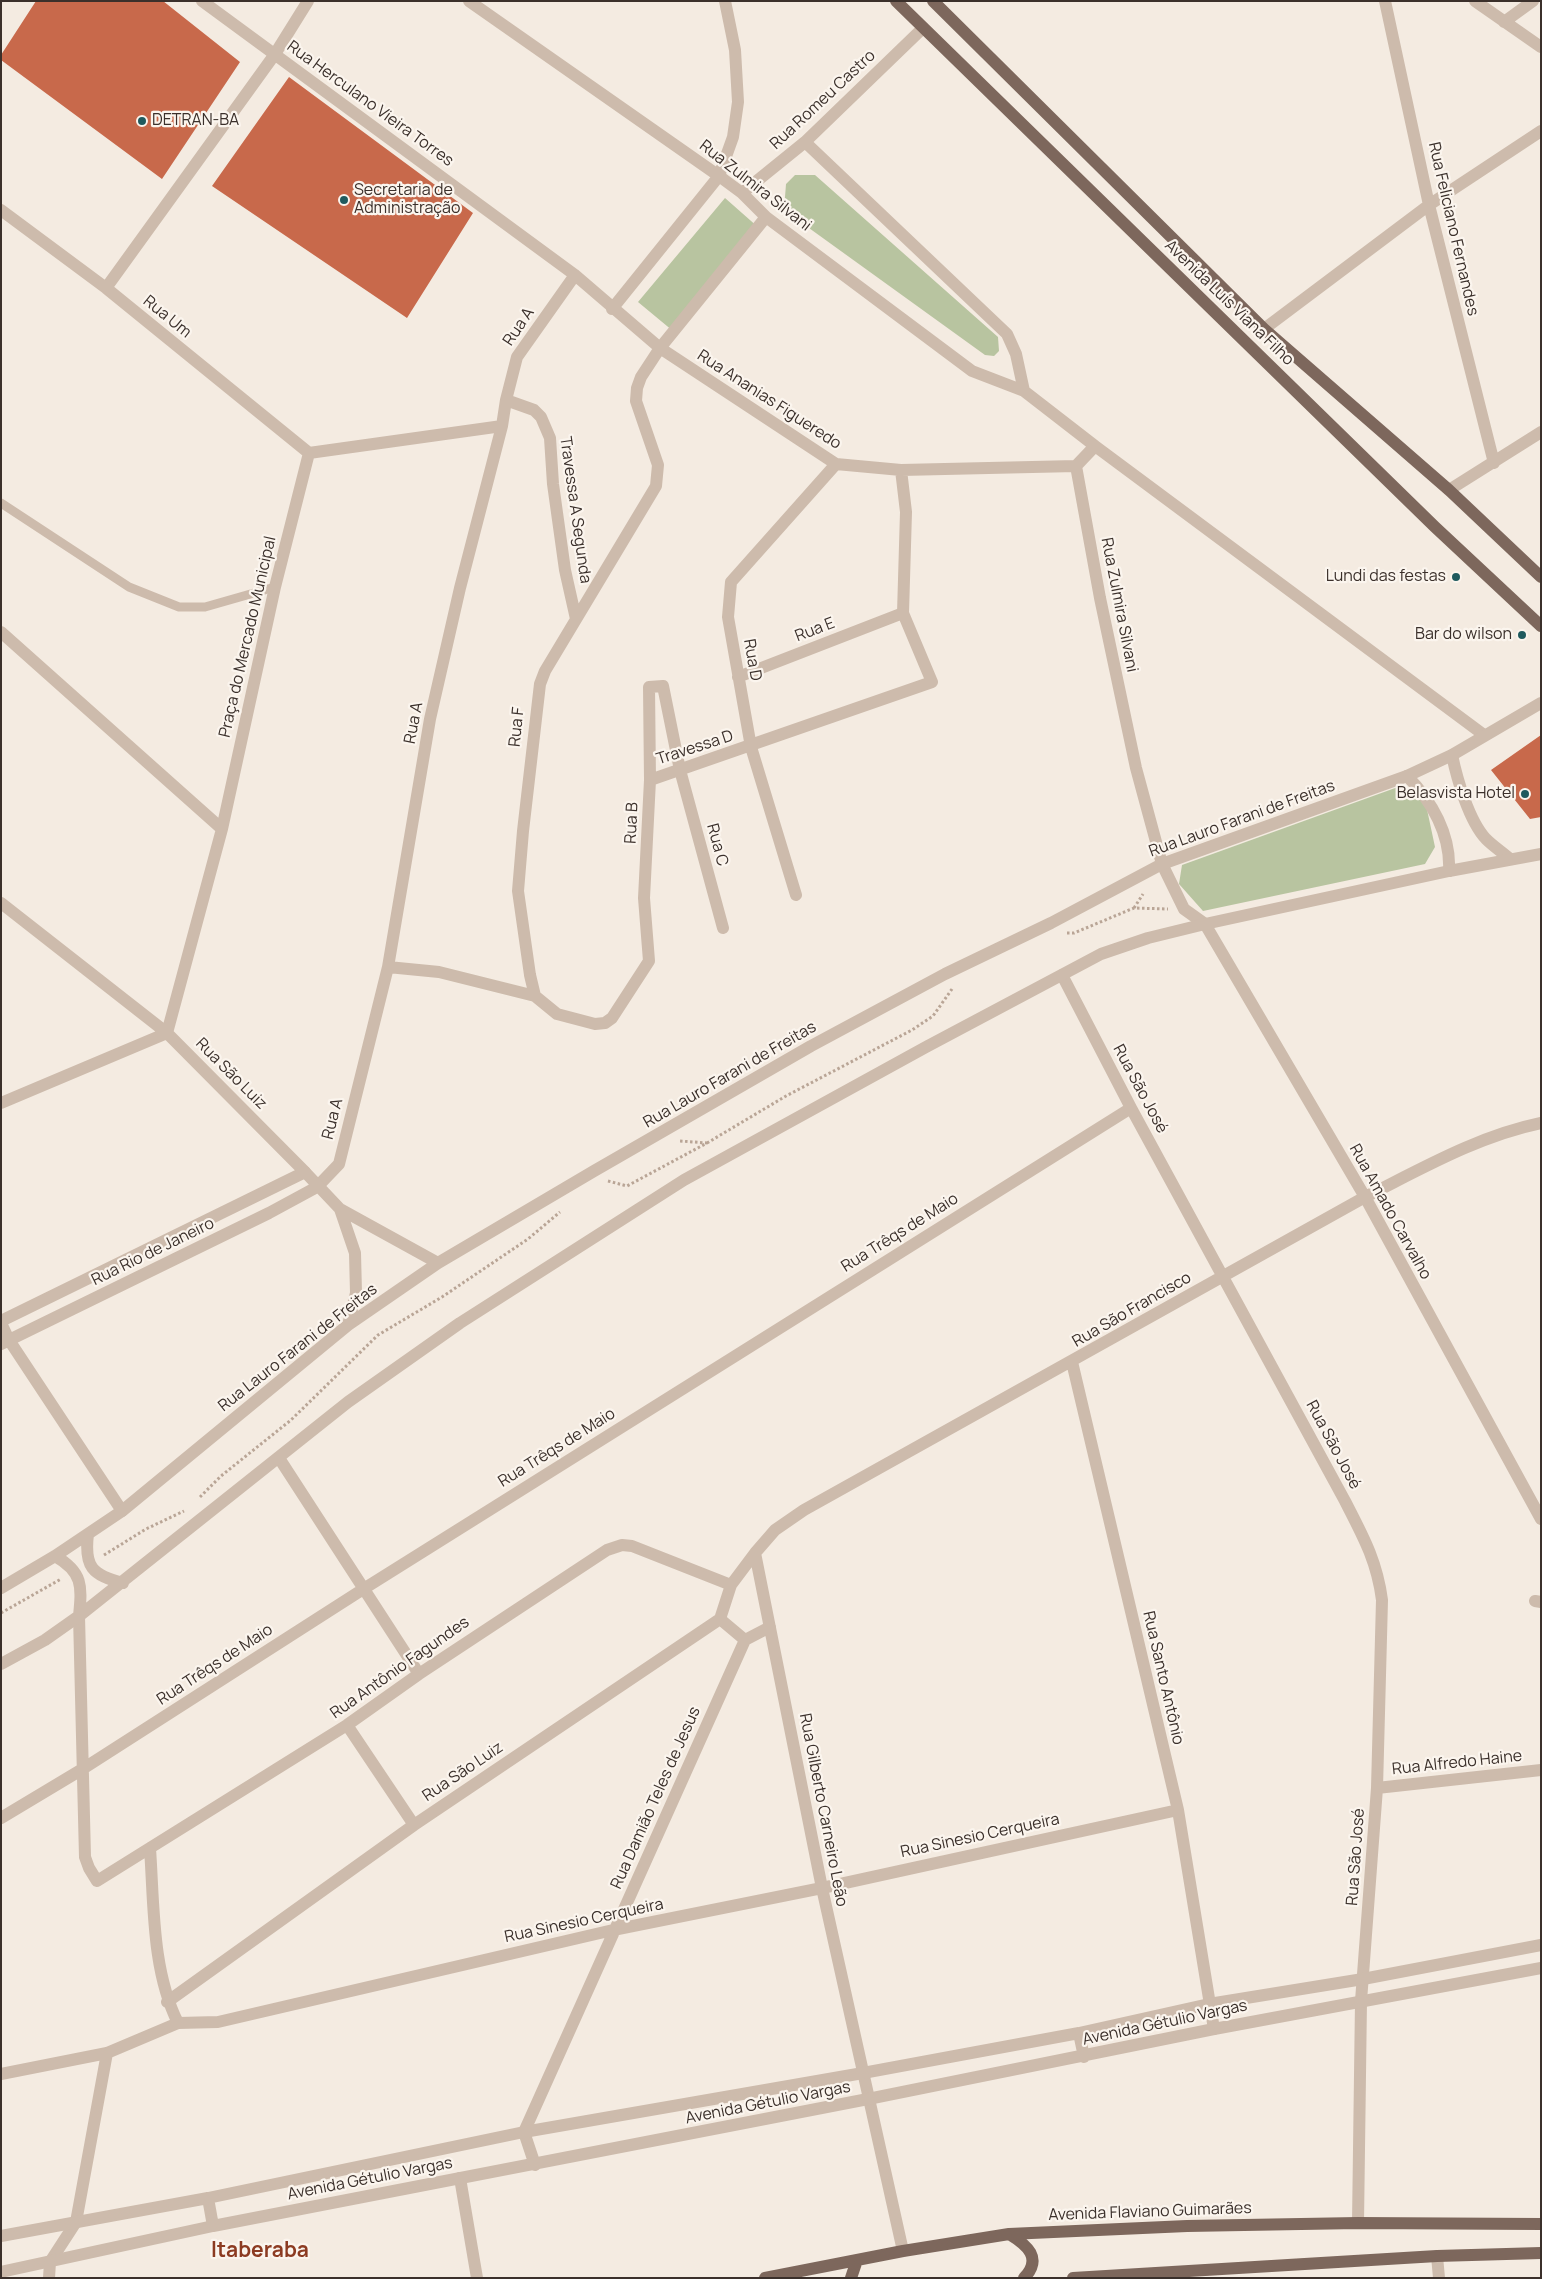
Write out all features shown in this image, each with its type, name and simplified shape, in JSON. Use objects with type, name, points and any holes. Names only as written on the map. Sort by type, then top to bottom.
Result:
[{"type":"main road","name":"Avenida Luís Viana Filho","points":[[896,1],[1428,520],[1541,626]]},
{"type":"main road","name":"Avenida Luís Viana Filho","points":[[934,1],[1264,329],[1449,490],[1541,577]]},
{"type":"main road","name":"Avenida Flaviano Guimarães","points":[[765,2278],[903,2251],[1009,2234],[1187,2226],[1358,2223],[1541,2224]]},
{"type":"main road","points":[[1009,2234],[1026,2244],[1032,2254],[1030,2272],[1024,2278]]},
{"type":"main road","points":[[1074,2278],[1437,2256],[1541,2253]]},
{"type":"main road","points":[[851,2278],[857,2260]]},
{"type":"street","name":"Rua Herculano Vieira Torres","points":[[202,1],[575,275],[612,309]]},
{"type":"street","points":[[106,288],[274,54],[308,1]]},
{"type":"street","name":"Rua Zulmira Silvani","points":[[469,1],[719,176],[742,193],[766,217],[972,371],[1024,391],[1095,446],[1484,735]]},
{"type":"street","points":[[612,309],[719,176],[732,137],[738,102],[735,50],[725,1]]},
{"type":"street","name":"Rua Feliciano Fernandes","points":[[1385,1],[1429,205],[1494,463]]},
{"type":"street","points":[[1475,1],[1541,47]]},
{"type":"street","points":[[1504,22],[1524,4]]},
{"type":"street","name":"Rua Romeu Castro","points":[[742,193],[806,142],[923,28]]},
{"type":"street","points":[[1264,329],[1429,205],[1541,130]]},
{"type":"street","points":[[806,142],[1007,334],[1016,354],[1024,391]]},
{"type":"street","name":"Rua Um","points":[[1,210],[106,288],[309,453]]},
{"type":"street","name":"Rua F","points":[[535,996],[524,939],[518,891],[535,712],[540,684],[544,671],[656,486],[658,466],[640,415],[636,397],[641,377],[660,348],[766,217]]},
{"type":"street","name":"Rua A","points":[[317,1187],[339,1164],[388,967],[430,719],[460,588],[502,426],[506,400],[517,357],[575,275]]},
{"type":"street","name":"Rua Ananias Figueredo","points":[[612,309],[660,348],[836,464],[901,470],[1076,466]]},
{"type":"street","name":"Travessa A Segunda","points":[[506,400],[534,410],[541,417],[550,438],[553,484],[564,570],[576,619]]},
{"type":"street","points":[[309,453],[502,426]]},
{"type":"street","points":[[1449,490],[1541,432]]},
{"type":"street","points":[[1076,466],[1095,446]]},
{"type":"street","name":"Praça do Mercado Municipal","points":[[167,1033],[222,828],[274,587],[309,453]]},
{"type":"street","name":"Rua D","points":[[796,895],[751,747],[728,617],[731,582],[836,464]]},
{"type":"street","name":"Rua Zulmira Silvani","points":[[1076,466],[1100,598],[1136,768],[1162,864],[1184,909]]},
{"type":"street","points":[[901,470],[906,512],[903,613]]},
{"type":"street","name":"Rua E","points":[[738,677],[903,613]]},
{"type":"street","name":"Travessa D","points":[[650,780],[751,747],[932,682],[903,613]]},
{"type":"street","points":[[1,632],[222,828]]},
{"type":"street","name":"Rua C","points":[[649,687],[663,686],[680,770],[723,928]]},
{"type":"street","name":"Rua B","points":[[535,996],[557,1014],[595,1024],[605,1023],[612,1018],[649,961],[644,898],[650,780],[649,687]]},
{"type":"street","name":"Rua Lauro Farani de Freitas","points":[[1,1588],[55,1556],[122,1511],[348,1325],[438,1263],[594,1170],[811,1046],[945,974],[1051,923],[1162,864],[1408,776],[1452,755],[1541,704]]},
{"type":"street","points":[[1452,755],[1456,776],[1469,811],[1484,838],[1510,859]]},
{"type":"street","points":[[1408,776],[1424,794],[1439,819],[1447,845],[1450,871]]},
{"type":"street","points":[[1,1664],[45,1640],[79,1616],[396,1367],[460,1323],[684,1180],[926,1047],[1101,954],[1148,938],[1205,924],[1450,871],[1541,854]]},
{"type":"street","name":"Rua São Luiz","points":[[1,903],[167,1033],[340,1209],[438,1263]]},
{"type":"street","points":[[1184,909],[1205,924]]},
{"type":"street","name":"Rua Amado Carvalho","points":[[1205,924],[1365,1197],[1541,1519]]},
{"type":"street","points":[[388,967],[438,972],[535,996]]},
{"type":"street","name":"Rua São José","points":[[1062,976],[1131,1108],[1372,1554],[1380,1580],[1382,1600],[1377,1788],[1361,2001]]},
{"type":"street","points":[[1,1103],[167,1033]]},
{"type":"street","name":"Rua Trêqs de Maio","points":[[1,1818],[81,1770],[365,1588],[1131,1108]]},
{"type":"street","name":"Rua São Francisco","points":[[755,1553],[775,1530],[804,1510],[1365,1197],[1433,1163],[1502,1132],[1541,1123]]},
{"type":"street","name":"Rua Rio de Janeiro","points":[[1,1322],[305,1172]]},
{"type":"street","name":"Rua Rio de Janeiro","points":[[5,1342],[269,1213],[317,1187]]},
{"type":"street","points":[[340,1209],[355,1253],[356,1293],[348,1325]]},
{"type":"street","points":[[1,1322],[5,1342],[122,1511]]},
{"type":"street","name":"Rua Santo Antônio","points":[[1072,1362],[1178,1810],[1214,2029]]},
{"type":"street","points":[[279,1458],[419,1674]]},
{"type":"street","points":[[88,1534],[86,1552],[90,1564],[101,1577],[123,1583]]},
{"type":"street","name":"Rua Antônio Fagundes","points":[[81,1770],[85,1857],[97,1881],[347,1725],[419,1674],[587,1561],[607,1550],[622,1545],[637,1547],[731,1585]]},
{"type":"street","points":[[755,1553],[731,1585],[720,1619],[745,1640],[770,1627]]},
{"type":"street","name":"Rua Gilberto Carneiro Leão","points":[[755,1553],[822,1888],[903,2251]]},
{"type":"street","points":[[55,1556],[76,1571],[81,1595],[79,1616],[81,1770]]},
{"type":"street","name":"Rua São Luiz","points":[[167,2002],[414,1826],[720,1619]]},
{"type":"street","name":"Rua Damião Teles de Jesus","points":[[524,2132],[745,1640]]},
{"type":"street","points":[[347,1725],[414,1826]]},
{"type":"street","name":"Rua Alfredo Haine","points":[[1377,1788],[1541,1770]]},
{"type":"street","name":"Rua Sinesio Cerqueira","points":[[1,2074],[107,2053],[178,2023],[218,2022],[614,1930],[822,1888],[1178,1810]]},
{"type":"street","points":[[150,1848],[158,1957],[167,2002],[178,2023]]},
{"type":"street","name":"Avenida Gétulio Vargas","points":[[1,2236],[208,2198],[524,2132],[863,2073],[1079,2033],[1209,2004],[1363,1979],[1541,1945]]},
{"type":"street","points":[[1462,1960],[1468,1981]]},
{"type":"street","name":"Avenida Gétulio Vargas","points":[[1,2272],[213,2226],[1084,2057],[1214,2029],[1541,1968]]},
{"type":"street","points":[[1358,2223],[1361,2001]]},
{"type":"street","points":[[1079,2033],[1084,2057]]},
{"type":"street","points":[[49,2278],[50,2262],[76,2222],[107,2053]]},
{"type":"street","points":[[524,2132],[535,2165]]},
{"type":"street","points":[[460,2178],[477,2278]]},
{"type":"street","points":[[208,2198],[213,2226]]},
{"type":"street","points":[[1437,2256],[1438,2278]]},
{"type":"lane","points":[[1,503],[129,587],[179,608],[205,607],[274,587]]},
{"type":"path","points":[[1066,933],[1074,933],[1134,908],[1184,909]]},
{"type":"path","points":[[611,1173],[605,1180],[627,1186],[707,1143],[786,1096],[912,1030],[933,1016],[953,988]]},
{"type":"path","points":[[672,1140],[707,1143]]},
{"type":"path","points":[[195,1502],[221,1476],[291,1420],[378,1336],[442,1297],[528,1239],[562,1210]]},
{"type":"path","points":[[90,1564],[146,1529],[189,1508]]},
{"type":"path","points":[[1,1613],[76,1571]]},
{"type":"green space","points":[[795,175],[815,175],[998,337],[999,351],[994,356],[985,355],[784,210],[786,184]]},
{"type":"green space","points":[[725,198],[759,228],[673,331],[638,302]]},
{"type":"green space","points":[[1398,787],[1425,800],[1435,847],[1425,864],[1203,911],[1179,884],[1182,865]]},
{"type":"building","name":"DETRAN-BA","points":[[36,1],[163,1],[240,62],[162,179],[1,60],[1,55]]},
{"type":"building","name":"Secretaria de Administração","points":[[289,77],[473,213],[407,318],[212,186]]},
{"type":"building","name":"Belasvista Hotel","points":[[1541,735],[1541,817],[1530,819],[1491,770]]},
{"type":"place","name":"DETRAN-BA","points":[[142,121]]},
{"type":"place","name":"Secretaria de Administração","points":[[344,200]]},
{"type":"place","name":"Lundi das festas","points":[[1456,577]]},
{"type":"place","name":"Bar do wilson","points":[[1522,635]]},
{"type":"place","name":"Belasvista Hotel","points":[[1525,794]]},
{"type":"district","name":"Itaberaba","points":[[260,2251]]}]
